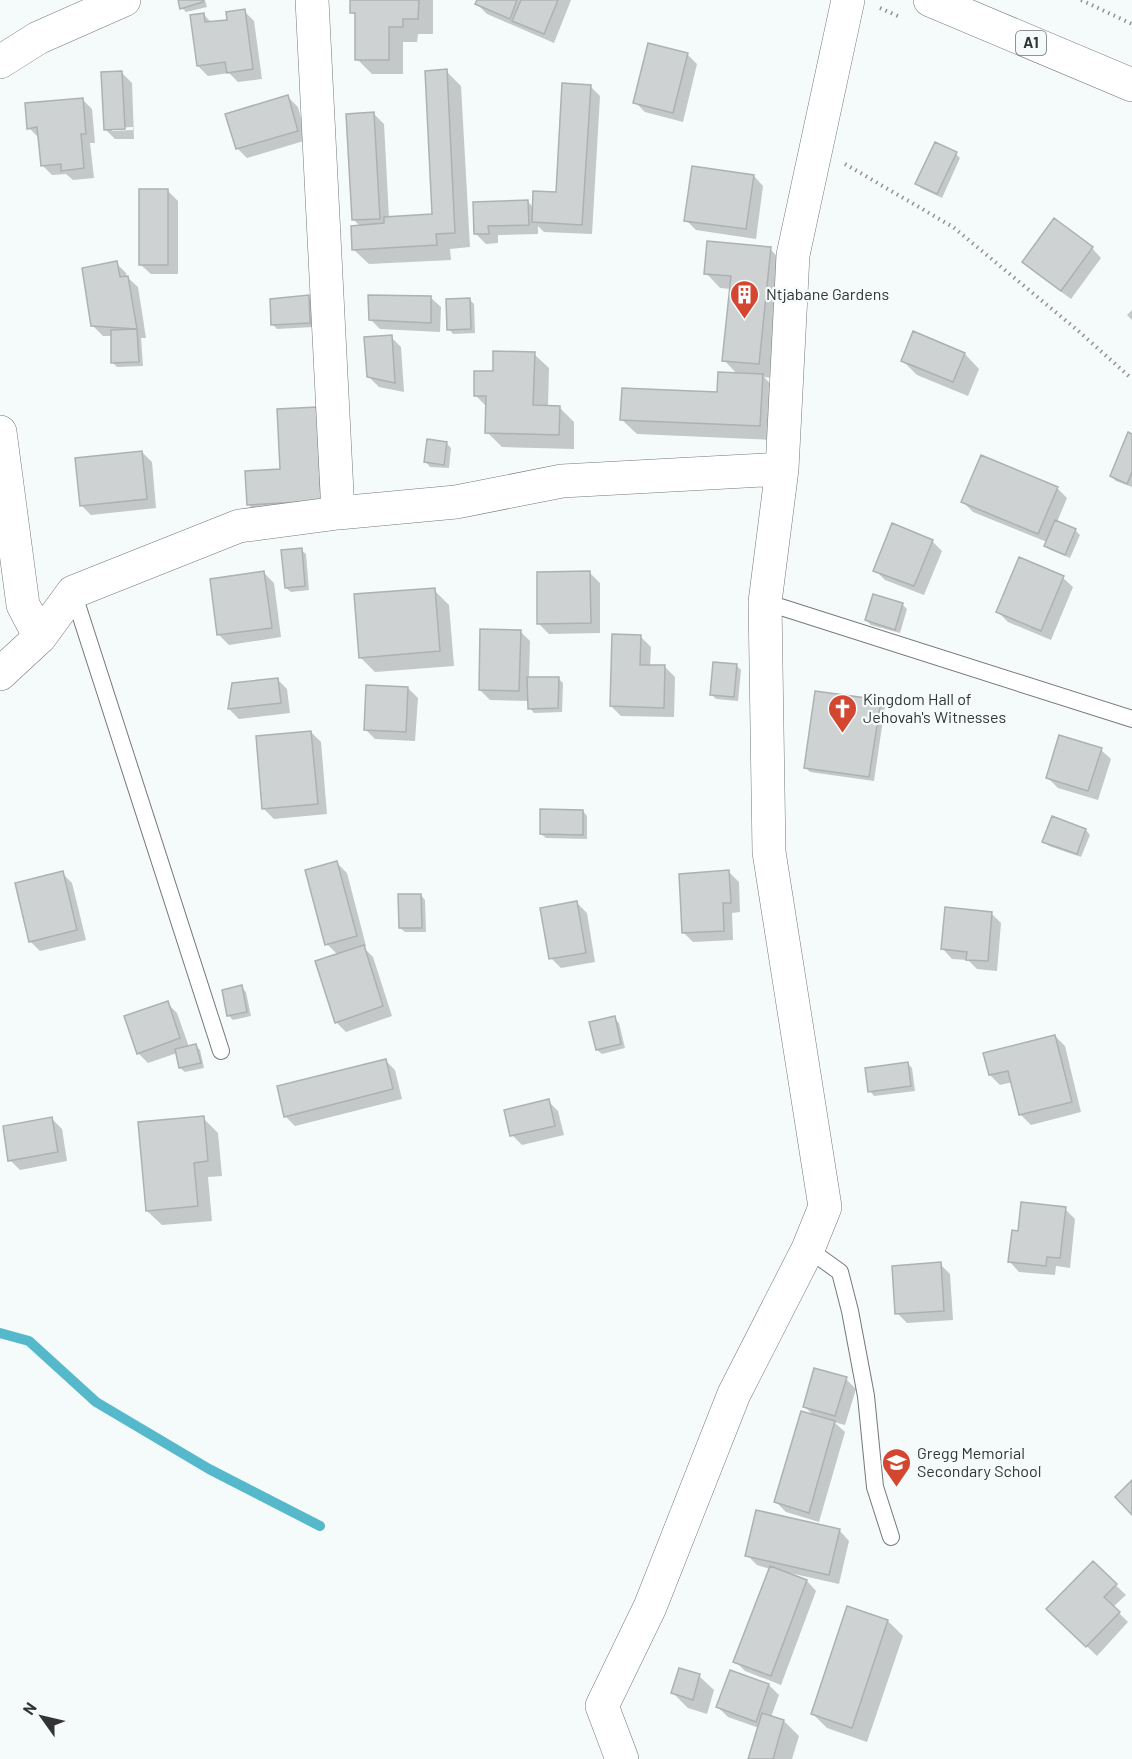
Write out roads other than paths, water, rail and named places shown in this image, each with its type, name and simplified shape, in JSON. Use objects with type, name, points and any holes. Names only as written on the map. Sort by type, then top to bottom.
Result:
[{"type":"street","points":[[0,62],[38,38],[124,0]]},
{"type":"street","points":[[312,0],[338,513]]},
{"type":"street","points":[[622,1759],[602,1706],[650,1607],[734,1394],[808,1249],[825,1207],[769,852],[765,602],[782,469],[793,255],[849,0]]},
{"type":"street","name":"A1","points":[[939,2],[1132,85]]},
{"type":"street","points":[[0,432],[23,605],[40,637]]},
{"type":"street","points":[[0,674],[40,637],[73,592],[239,526],[338,513],[456,502],[562,481],[782,469]]},
{"type":"lane","points":[[73,592],[221,1052]]},
{"type":"lane","points":[[765,602],[1132,719]]},
{"type":"lane","points":[[808,1249],[840,1272],[866,1396],[875,1487],[891,1537]]},
{"type":"waterway","points":[[0,1333],[29,1341],[96,1402],[209,1469],[320,1526]]},
{"type":"place","name":"Ntjabane Gardens","points":[[745,320]]},
{"type":"place","name":"Kingdom Hall of Jehovah's Witnesses","points":[[842,734]]},
{"type":"place","name":"Gregg Memorial Secondary School","points":[[896,1488]]}]
